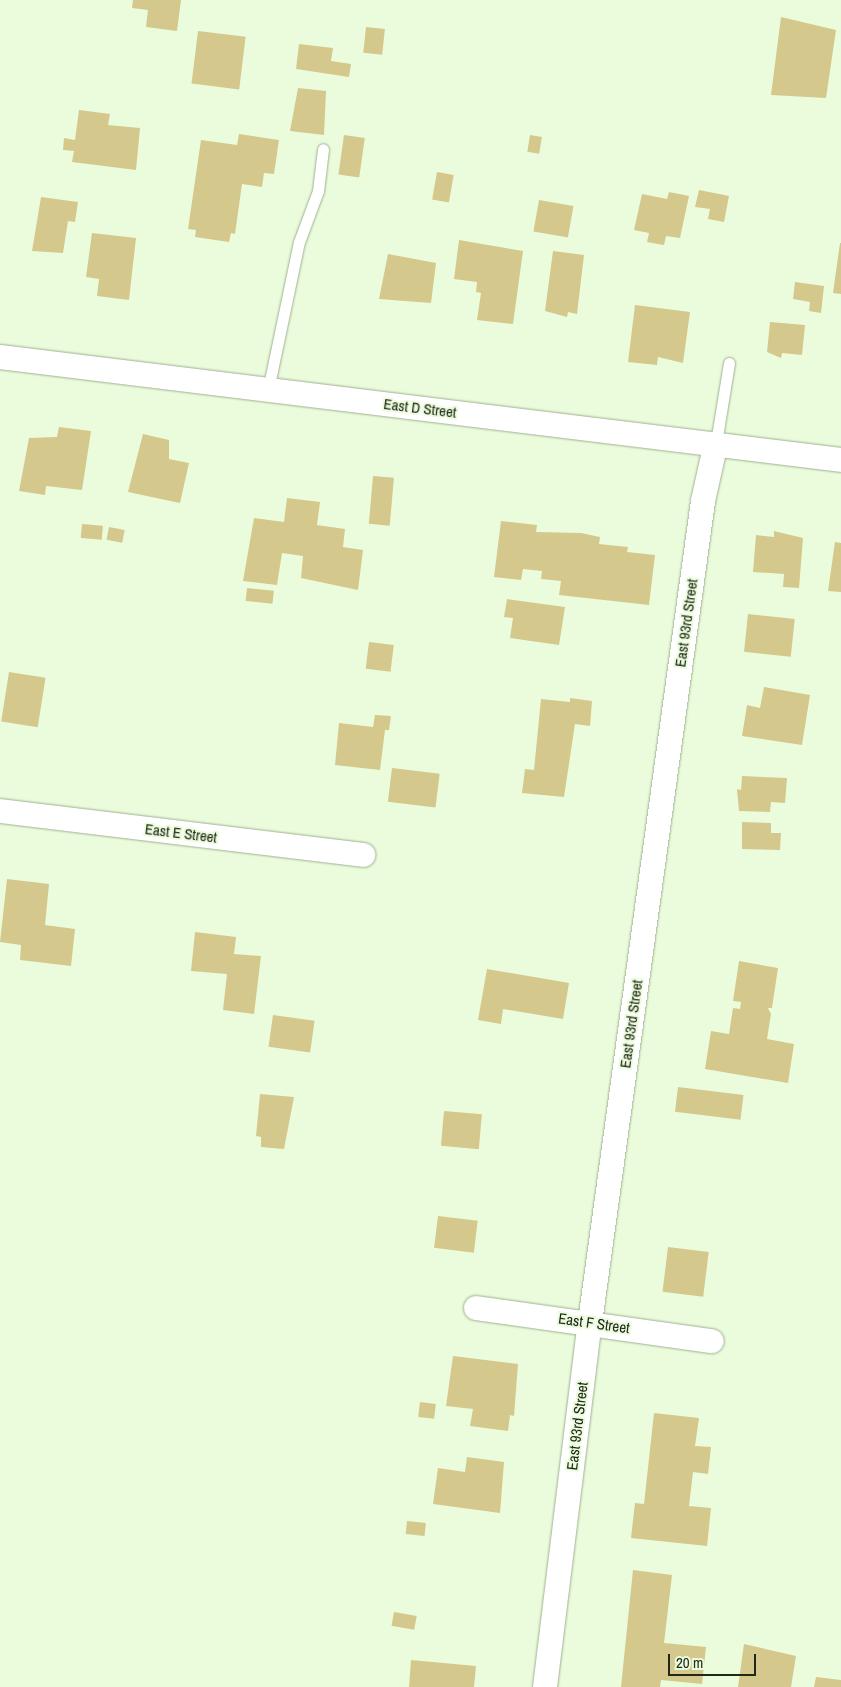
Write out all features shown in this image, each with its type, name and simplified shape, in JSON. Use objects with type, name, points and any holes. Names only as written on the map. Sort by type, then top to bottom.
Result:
[{"type":"street","name":"East D Street","points":[[0,357],[841,460]]},
{"type":"street","name":"East 93rd Street","points":[[545,1687],[590,1322],[703,501],[716,444]]},
{"type":"street","name":"East E Street","points":[[0,811],[363,855]]},
{"type":"street","name":"East F Street","points":[[476,1308],[590,1322],[712,1341]]},
{"type":"lane","points":[[268,390],[299,242],[318,191],[323,149]]},
{"type":"lane","name":"East 93rd Street","points":[[716,444],[729,363]]},
{"type":"building","points":[[133,0],[181,0],[177,31],[146,27],[148,10],[132,8]]},
{"type":"building","points":[[781,17],[836,30],[826,98],[771,95]]},
{"type":"building","points":[[366,27],[385,29],[382,55],[363,53]]},
{"type":"building","points":[[198,31],[246,37],[239,89],[192,84]]},
{"type":"building","points":[[299,44],[333,48],[331,61],[351,64],[349,77],[296,69]]},
{"type":"building","points":[[298,88],[326,91],[324,135],[290,131]]},
{"type":"building","points":[[79,110],[110,114],[108,125],[140,128],[136,170],[72,162],[74,151],[63,150],[64,138],[75,140]]},
{"type":"building","points":[[239,134],[279,140],[274,174],[264,173],[262,187],[242,184],[235,234],[231,233],[229,242],[195,237],[196,230],[188,229],[201,140],[237,145]]},
{"type":"building","points":[[344,135],[365,138],[359,178],[338,175]]},
{"type":"building","points":[[530,135],[542,137],[539,154],[527,152]]},
{"type":"building","points":[[437,172],[454,175],[449,203],[432,200]]},
{"type":"building","points":[[699,190],[729,196],[724,222],[708,219],[710,209],[695,207]]},
{"type":"building","points":[[669,192],[689,196],[680,238],[666,236],[664,245],[647,242],[649,233],[634,230],[642,194],[667,199]]},
{"type":"building","points":[[41,197],[78,202],[75,222],[68,221],[63,253],[32,251]]},
{"type":"building","points":[[539,200],[573,206],[568,238],[533,232]]},
{"type":"building","points":[[92,233],[136,238],[129,300],[97,296],[99,279],[86,277]]},
{"type":"building","points":[[459,240],[523,251],[513,324],[477,320],[481,293],[476,292],[477,282],[454,279]]},
{"type":"building","points":[[841,243],[841,294],[833,293]]},
{"type":"building","points":[[553,251],[584,255],[577,314],[568,312],[567,317],[545,311]]},
{"type":"building","points":[[388,254],[436,263],[431,303],[379,299]]},
{"type":"building","points":[[795,282],[824,286],[821,313],[809,311],[810,302],[793,299]]},
{"type":"building","points":[[635,305],[690,312],[683,363],[658,357],[657,365],[628,362]]},
{"type":"building","points":[[770,322],[805,325],[802,355],[782,353],[781,358],[767,352]]},
{"type":"building","points":[[59,427],[91,431],[82,490],[46,486],[45,495],[19,491],[29,438],[57,437]]},
{"type":"building","points":[[143,434],[169,440],[169,459],[189,463],[180,503],[128,492]]},
{"type":"building","points":[[373,476],[394,478],[390,526],[369,524]]},
{"type":"building","points":[[287,498],[320,502],[317,525],[345,529],[343,547],[363,550],[358,590],[301,578],[303,556],[282,553],[277,585],[243,581],[254,518],[284,522]]},
{"type":"building","points":[[501,521],[537,525],[536,532],[581,533],[600,537],[599,544],[628,547],[627,552],[655,555],[649,605],[559,595],[561,581],[541,579],[542,571],[523,569],[521,580],[494,577]]},
{"type":"building","points":[[82,524],[103,526],[102,540],[81,538]]},
{"type":"building","points":[[109,527],[125,530],[122,543],[107,540]]},
{"type":"building","points":[[774,531],[803,538],[799,588],[783,587],[784,574],[753,572],[756,535],[774,537]]},
{"type":"building","points":[[835,542],[841,543],[841,592],[828,591]]},
{"type":"building","points":[[247,588],[274,591],[272,604],[246,601]]},
{"type":"building","points":[[507,599],[565,607],[559,645],[510,638],[513,618],[504,617]]},
{"type":"building","points":[[748,614],[795,619],[791,657],[744,652]]},
{"type":"building","points":[[369,642],[394,645],[391,672],[366,669]]},
{"type":"building","points":[[9,672],[46,678],[38,727],[1,721]]},
{"type":"building","points":[[764,687],[810,695],[802,745],[742,736],[747,705],[760,708]]},
{"type":"building","points":[[570,698],[592,701],[590,726],[575,724],[564,797],[522,793],[525,769],[534,770],[541,699],[570,702]]},
{"type":"building","points":[[375,715],[391,716],[389,730],[385,730],[380,770],[335,765],[339,723],[373,727]]},
{"type":"building","points":[[392,768],[440,774],[435,808],[388,802]]},
{"type":"building","points":[[742,776],[787,778],[785,803],[771,802],[770,812],[739,811],[737,789],[741,790]]},
{"type":"building","points":[[742,822],[771,823],[771,833],[781,833],[780,850],[742,849]]},
{"type":"building","points":[[7,879],[49,884],[45,925],[75,929],[71,966],[20,960],[21,945],[0,942]]},
{"type":"building","points":[[195,932],[236,937],[234,954],[261,956],[254,1014],[223,1010],[227,974],[191,971]]},
{"type":"building","points":[[739,961],[778,968],[772,1008],[768,1008],[771,1014],[767,1039],[794,1044],[788,1083],[705,1069],[711,1031],[729,1034],[733,1008],[740,1009],[741,1002],[733,1001]]},
{"type":"building","points":[[487,969],[569,983],[563,1019],[503,1009],[501,1024],[478,1020]]},
{"type":"building","points":[[273,1015],[315,1021],[310,1053],[269,1047]]},
{"type":"building","points":[[678,1087],[744,1095],[740,1120],[675,1112]]},
{"type":"building","points":[[260,1094],[294,1097],[284,1149],[261,1147],[261,1137],[256,1136]]},
{"type":"building","points":[[444,1111],[482,1114],[479,1149],[441,1146]]},
{"type":"building","points":[[438,1216],[478,1221],[474,1253],[434,1248]]},
{"type":"building","points":[[668,1247],[709,1252],[703,1297],[663,1292]]},
{"type":"building","points":[[453,1356],[518,1364],[514,1416],[510,1415],[508,1431],[470,1426],[473,1409],[446,1406]]},
{"type":"building","points":[[420,1402],[436,1404],[434,1419],[418,1417]]},
{"type":"building","points":[[654,1413],[699,1418],[695,1446],[711,1447],[708,1474],[693,1472],[689,1506],[711,1508],[707,1546],[631,1538],[635,1503],[644,1504]]},
{"type":"building","points":[[467,1457],[504,1462],[500,1513],[433,1504],[438,1468],[465,1472]]},
{"type":"building","points":[[407,1521],[426,1523],[425,1536],[406,1534]]},
{"type":"building","points":[[633,1570],[672,1575],[664,1643],[706,1647],[702,1684],[661,1680],[660,1687],[621,1687]]},
{"type":"building","points":[[394,1612],[417,1616],[414,1630],[392,1626]]},
{"type":"building","points":[[744,1644],[796,1656],[791,1687],[738,1687]]},
{"type":"building","points":[[411,1660],[476,1666],[474,1687],[409,1687]]},
{"type":"building","points":[[816,1677],[841,1680],[841,1687],[814,1687]]}]
